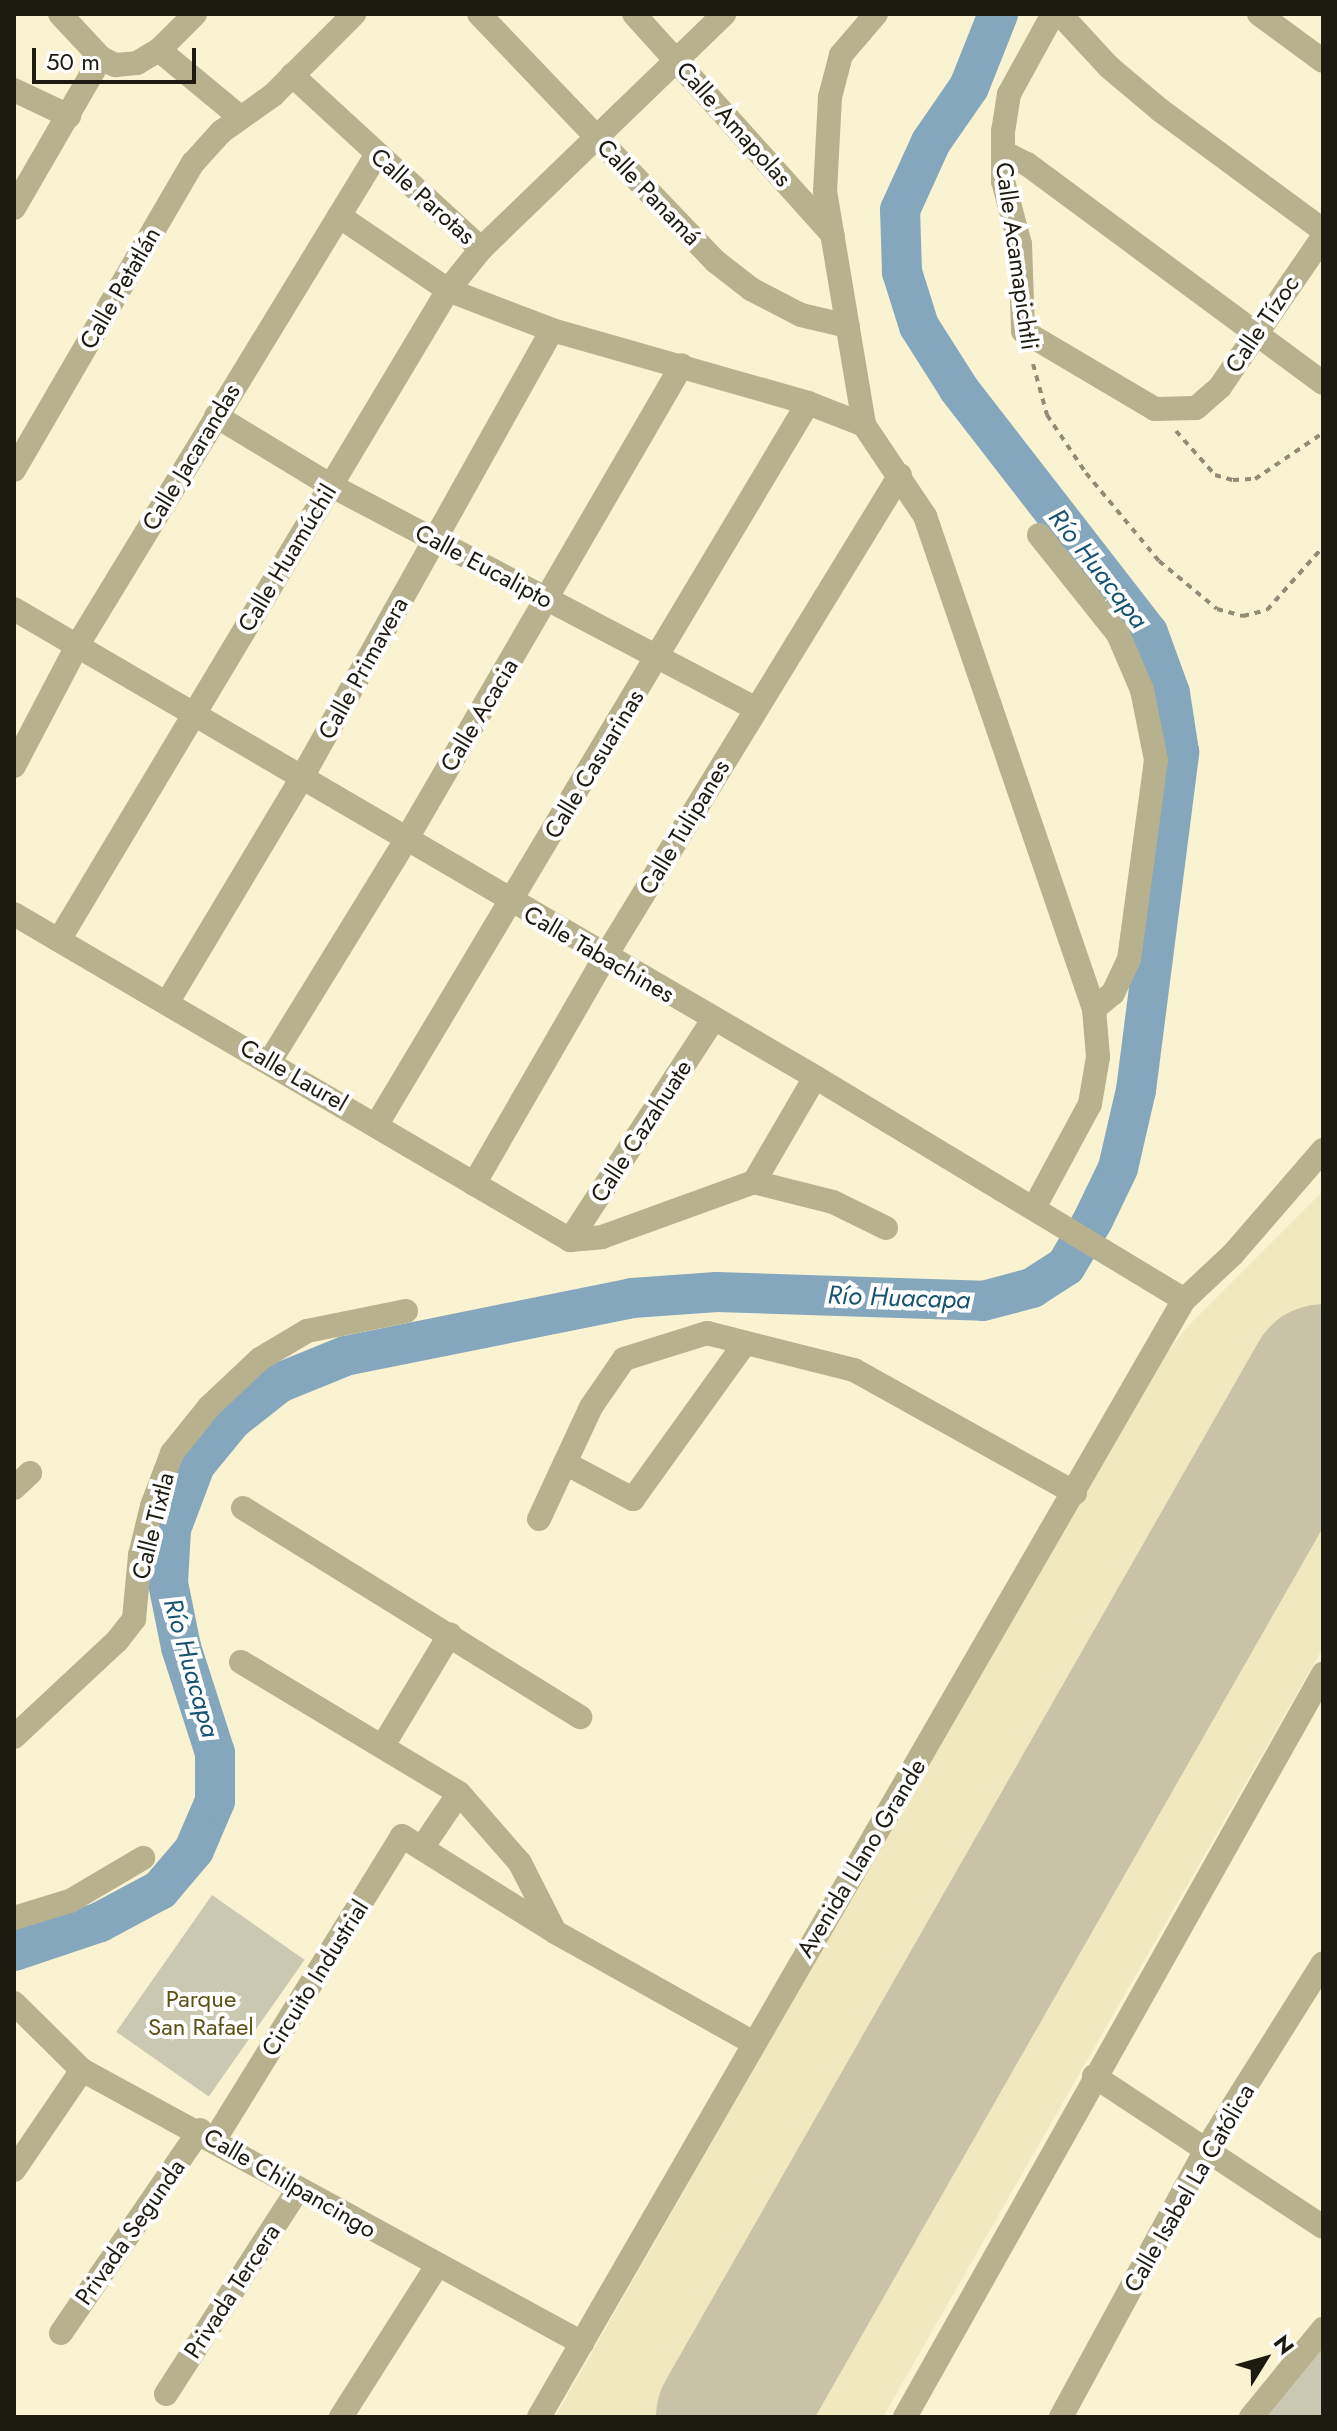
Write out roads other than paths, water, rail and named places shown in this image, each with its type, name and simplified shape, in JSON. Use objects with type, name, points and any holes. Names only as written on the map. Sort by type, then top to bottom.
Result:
[{"type":"street","points":[[60,14],[101,58],[115,65],[137,63],[159,50],[195,14]]},
{"type":"street","points":[[159,50],[240,117],[292,75],[354,14]]},
{"type":"street","name":"Calle Panamá","points":[[479,14],[715,261],[751,289],[801,315],[848,326]]},
{"type":"street","name":"Calle Amapolas","points":[[634,14],[833,235]]},
{"type":"street","points":[[481,249],[724,14]]},
{"type":"street","points":[[876,14],[841,55],[830,97],[825,191],[864,425],[925,516],[1094,1009],[1098,1057],[1090,1104],[1040,1214]]},
{"type":"street","name":"Calle Acamapichtli","points":[[1053,14],[1009,94],[1003,152],[1003,181],[1020,244],[1023,331],[1155,409],[1196,408]]},
{"type":"street","points":[[1060,14],[1109,67],[1160,110],[1323,230]]},
{"type":"street","points":[[1259,14],[1323,61]]},
{"type":"street","points":[[14,208],[101,58]]},
{"type":"street","name":"Calle Parotas","points":[[292,75],[481,249],[448,290]]},
{"type":"street","points":[[14,90],[69,116]]},
{"type":"street","name":"Calle Petatlán","points":[[14,470],[193,163],[240,117]]},
{"type":"street","points":[[1003,152],[1027,164],[1323,383]]},
{"type":"street","name":"Calle Jacarandas","points":[[14,766],[77,646],[377,154]]},
{"type":"street","points":[[339,216],[448,290],[552,330],[808,403],[864,425]]},
{"type":"street","name":"Calle Tízoc","points":[[1196,408],[1220,387],[1255,331],[1323,237]]},
{"type":"street","name":"Calle Huamúchil","points":[[59,940],[448,290]]},
{"type":"street","name":"Calle Primavera","points":[[167,1003],[301,779],[552,330]]},
{"type":"street","name":"Calle Acacia","points":[[270,1061],[406,840],[682,365]]},
{"type":"street","name":"Calle Casuarinas","points":[[377,1124],[513,903],[808,403]]},
{"type":"street","name":"Calle Eucalipto","points":[[216,416],[330,485],[756,709]]},
{"type":"street","name":"Calle Tulipanes","points":[[474,1184],[605,957],[900,475]]},
{"type":"street","points":[[1039,535],[1118,634],[1142,690],[1156,760],[1129,959],[1113,993],[1094,1009]]},
{"type":"street","name":"Calle Tabachines","points":[[14,609],[712,1021],[815,1077],[1184,1300]]},
{"type":"street","name":"Calle Laurel","points":[[14,914],[270,1061],[570,1240]]},
{"type":"street","name":"Calle Cazahuate","points":[[570,1240],[712,1021]]},
{"type":"street","points":[[754,1182],[815,1077]]},
{"type":"street","name":"Avenida Llano Grande","points":[[539,2417],[752,2042],[1075,1493],[1184,1300],[1233,1254],[1323,1150]]},
{"type":"street","points":[[570,1240],[602,1237],[754,1182],[833,1202],[886,1228]]},
{"type":"street","name":"Calle Tixtla","points":[[14,1737],[117,1641],[134,1619],[140,1555],[152,1506],[172,1453],[209,1407],[260,1359],[307,1331],[406,1311]]},
{"type":"street","points":[[539,1519],[591,1407],[624,1359],[707,1333],[854,1370],[1075,1493]]},
{"type":"street","points":[[565,1463],[633,1499],[745,1343]]},
{"type":"street","points":[[243,1508],[580,1717]]},
{"type":"street","points":[[384,1744],[450,1634]]},
{"type":"street","points":[[241,1662],[384,1744],[459,1793],[520,1863],[555,1932]]},
{"type":"street","points":[[905,2417],[1094,2076],[1323,1674]]},
{"type":"street","points":[[459,1793],[422,1848],[555,1932],[752,2042]]},
{"type":"street","name":"Circuito Industrial","points":[[208,2135],[402,1836],[422,1848]]},
{"type":"street","points":[[14,1918],[70,1901],[143,1858]]},
{"type":"street","name":"Calle Isabel La Católica","points":[[1061,2417],[1207,2148],[1323,1963]]},
{"type":"street","name":"Calle Chilpancingo","points":[[14,2003],[82,2070],[208,2135],[298,2189],[582,2343]]},
{"type":"street","points":[[14,2170],[82,2070]]},
{"type":"street","points":[[1094,2076],[1323,2227]]},
{"type":"street","name":"Privada Segunda","points":[[61,2333],[208,2135]]},
{"type":"street","name":"Privada Tercera","points":[[166,2394],[298,2189]]},
{"type":"street","points":[[341,2417],[437,2266]]},
{"type":"street","points":[[1251,2417],[1323,2329]]},
{"type":"waterway","name":"Río Huacapa","points":[[14,1951],[100,1922],[160,1890],[194,1850],[215,1801],[215,1753],[181,1647],[168,1583],[171,1529],[195,1465],[232,1420],[279,1383],[345,1356],[632,1298],[717,1292],[983,1301],[1032,1288],[1066,1266],[1093,1220],[1118,1168],[1136,1090],[1179,752],[1170,693],[1148,633],[959,389],[919,326],[902,272],[900,210],[931,142],[969,87],[998,14]]},
{"type":"park label","name":"Parque San Rafael","points":[[201,2013]]}]
